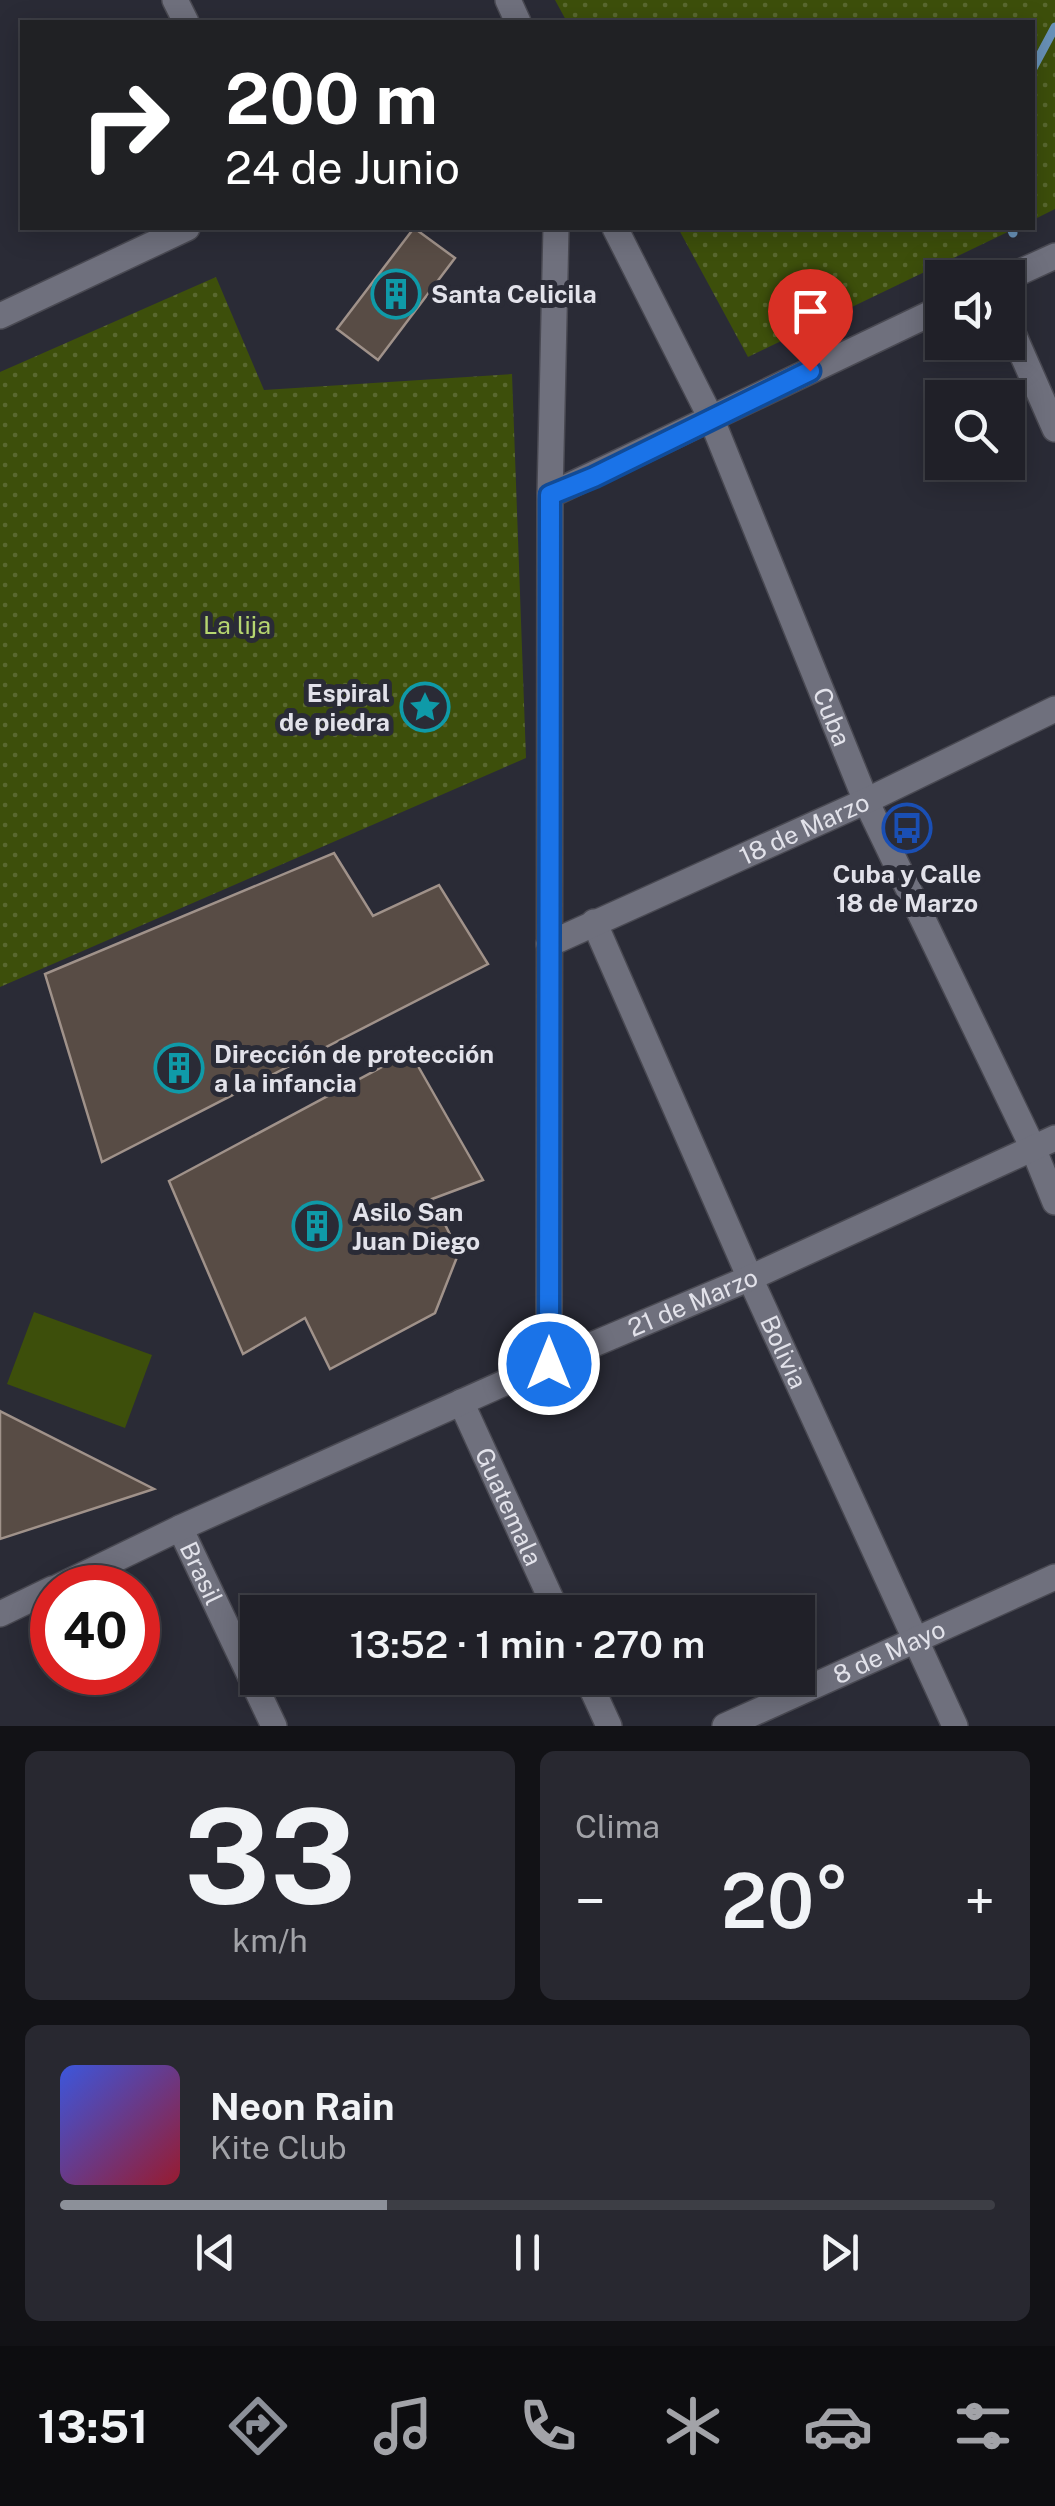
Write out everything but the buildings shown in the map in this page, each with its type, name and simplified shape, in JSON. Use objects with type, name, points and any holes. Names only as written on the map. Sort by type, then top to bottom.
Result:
[{"type":"street","points":[[0,316],[183,230]]},
{"type":"street","points":[[549,1364],[550,495],[556,230]]},
{"type":"street","name":"Cuba","points":[[616,230],[711,418],[866,801],[1044,1143],[1055,1202]]},
{"type":"street","points":[[1025,270],[1055,256]]},
{"type":"street","points":[[550,495],[925,316]]},
{"type":"street","points":[[1025,360],[1055,429]]},
{"type":"street","name":"18 de Marzo","points":[[550,944],[866,801],[1055,709]]},
{"type":"street","name":"Bolivia","points":[[594,922],[750,1278],[954,1726]]},
{"type":"street","name":"21 de Marzo","points":[[102,1565],[1044,1143]]},
{"type":"street","name":"Guatemala","points":[[461,1402],[549,1595]]},
{"type":"street","name":"Brasil","points":[[180,1528],[274,1726]]},
{"type":"street","name":"8 de Mayo","points":[[725,1726],[1055,1577]]},
{"type":"street","name":"21 de Marzo","points":[[0,1614],[30,1600]]},
{"type":"street","points":[[595,1695],[609,1726]]},
{"type":"green space","points":[[555,0],[1055,0],[1055,209],[1035,219],[1035,20],[566,20]]},
{"type":"green space","points":[[679,230],[1012,230],[950,260],[925,260],[925,272],[748,357]]},
{"type":"green space","name":"La lija","points":[[216,277],[264,390],[512,374],[526,758],[0,987],[0,372]]},
{"type":"green space","points":[[34,1312],[152,1355],[125,1428],[7,1384]]},
{"type":"waterway","points":[[1035,64],[1055,27]]},
{"type":"place","name":"Santa Celicila","points":[[396,294]]},
{"type":"place","name":"Espiral de piedra","points":[[425,707]]},
{"type":"place","name":"Cuba y Calle 18 de Marzo","points":[[907,828]]},
{"type":"place","name":"Dirección de protección a la infancia","points":[[179,1068]]},
{"type":"place","name":"Asilo San Juan Diego","points":[[317,1226]]},
{"type":"route","points":[[549,1364],[550,495],[810,371]]}]
